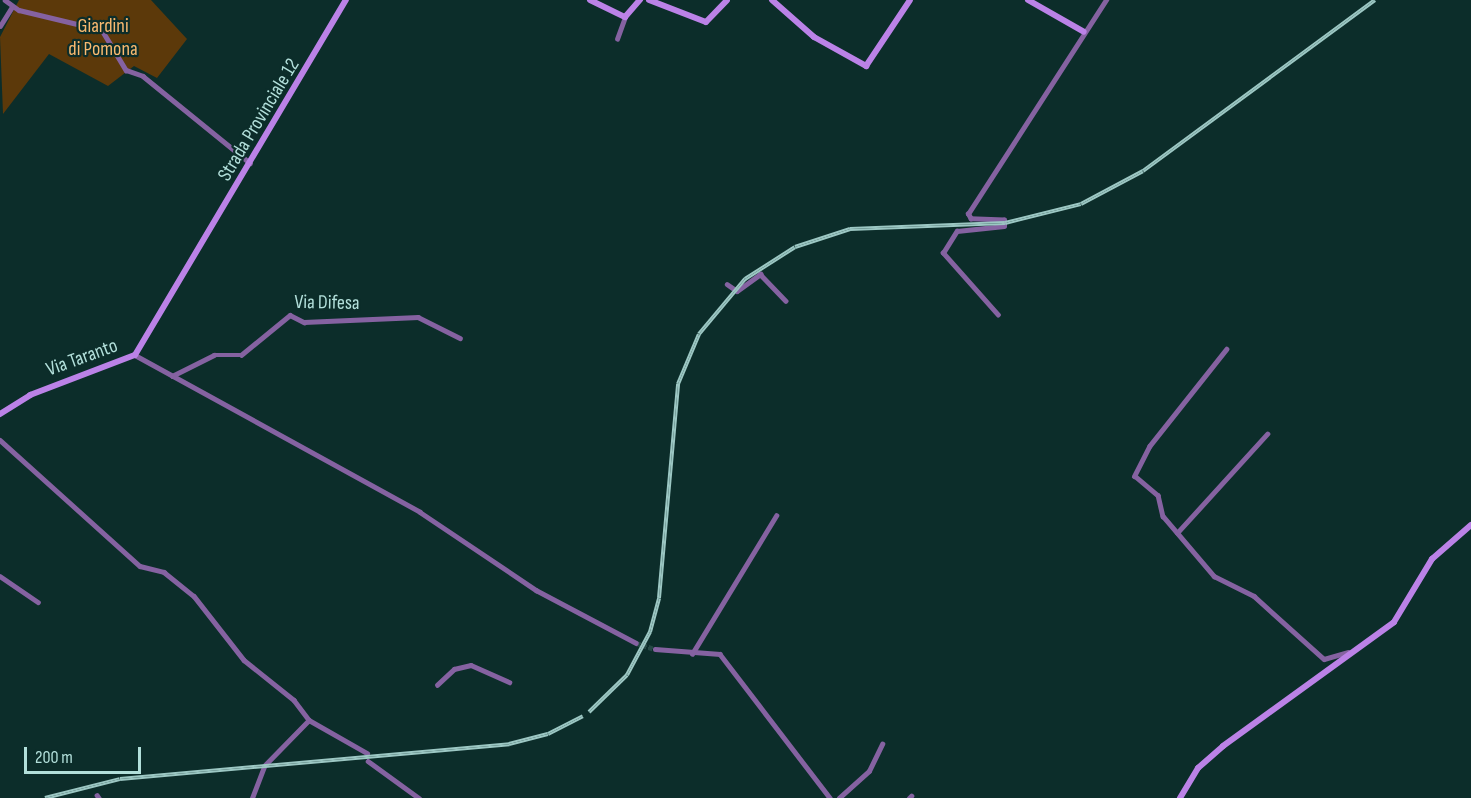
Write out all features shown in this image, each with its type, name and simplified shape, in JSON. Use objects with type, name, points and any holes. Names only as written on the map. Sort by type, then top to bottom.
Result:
[{"type":"street","points":[[5,0],[12,7],[102,30],[126,70],[143,76],[250,163]]},
{"type":"street","name":"Strada Provinciale 12","points":[[198,256],[346,0]]},
{"type":"street","points":[[590,0],[625,17]]},
{"type":"street","points":[[617,39],[625,17],[640,0]]},
{"type":"street","points":[[649,0],[706,22],[727,0]]},
{"type":"street","points":[[772,0],[814,37],[866,66],[910,0]]},
{"type":"street","points":[[1028,0],[1084,32]]},
{"type":"street","points":[[998,315],[943,253],[957,231],[1004,226],[1002,219],[970,219],[968,214],[1106,0]]},
{"type":"street","points":[[0,26],[12,7]]},
{"type":"street","name":"Via Taranto","points":[[0,414],[30,395],[135,355],[198,256]]},
{"type":"street","points":[[727,284],[737,291],[760,274],[786,301]]},
{"type":"street","name":"Via Difesa","points":[[172,376],[214,355],[248,351],[290,315],[304,322],[418,316],[460,338]]},
{"type":"street","points":[[1227,349],[1134,472],[1158,495],[1163,516],[1214,576],[1259,600],[1324,659],[1348,652]]},
{"type":"street","points":[[135,355],[420,512],[536,590],[636,643]]},
{"type":"street","points":[[1177,532],[1267,434]]},
{"type":"street","points":[[0,440],[140,566],[164,572],[194,596],[244,660],[294,700],[309,720],[367,753]]},
{"type":"street","points":[[693,654],[776,516]]},
{"type":"street","points":[[1180,798],[1198,768],[1348,652],[1394,622],[1432,559],[1471,525]]},
{"type":"street","points":[[0,576],[38,602]]},
{"type":"street","points":[[655,649],[693,654],[714,652],[726,659],[830,798]]},
{"type":"street","points":[[437,685],[454,669],[471,665],[509,682]]},
{"type":"street","points":[[252,798],[264,766],[309,720]]},
{"type":"street","points":[[839,798],[869,771],[882,744]]},
{"type":"street","points":[[368,761],[419,798]]},
{"type":"green space","name":"Giardini di Pomona","points":[[19,0],[151,0],[187,39],[157,78],[134,66],[108,86],[49,54],[3,114],[0,37]]},
{"type":"tunnel","points":[[636,643],[655,649]]},
{"type":"railway","points":[[589,712],[627,675],[650,632],[659,598],[678,384],[699,334],[745,279],[795,247],[850,229],[1005,223],[1081,204],[1143,171],[1375,0]]},
{"type":"railway","points":[[45,798],[120,779],[509,744],[548,734],[583,716]]}]
